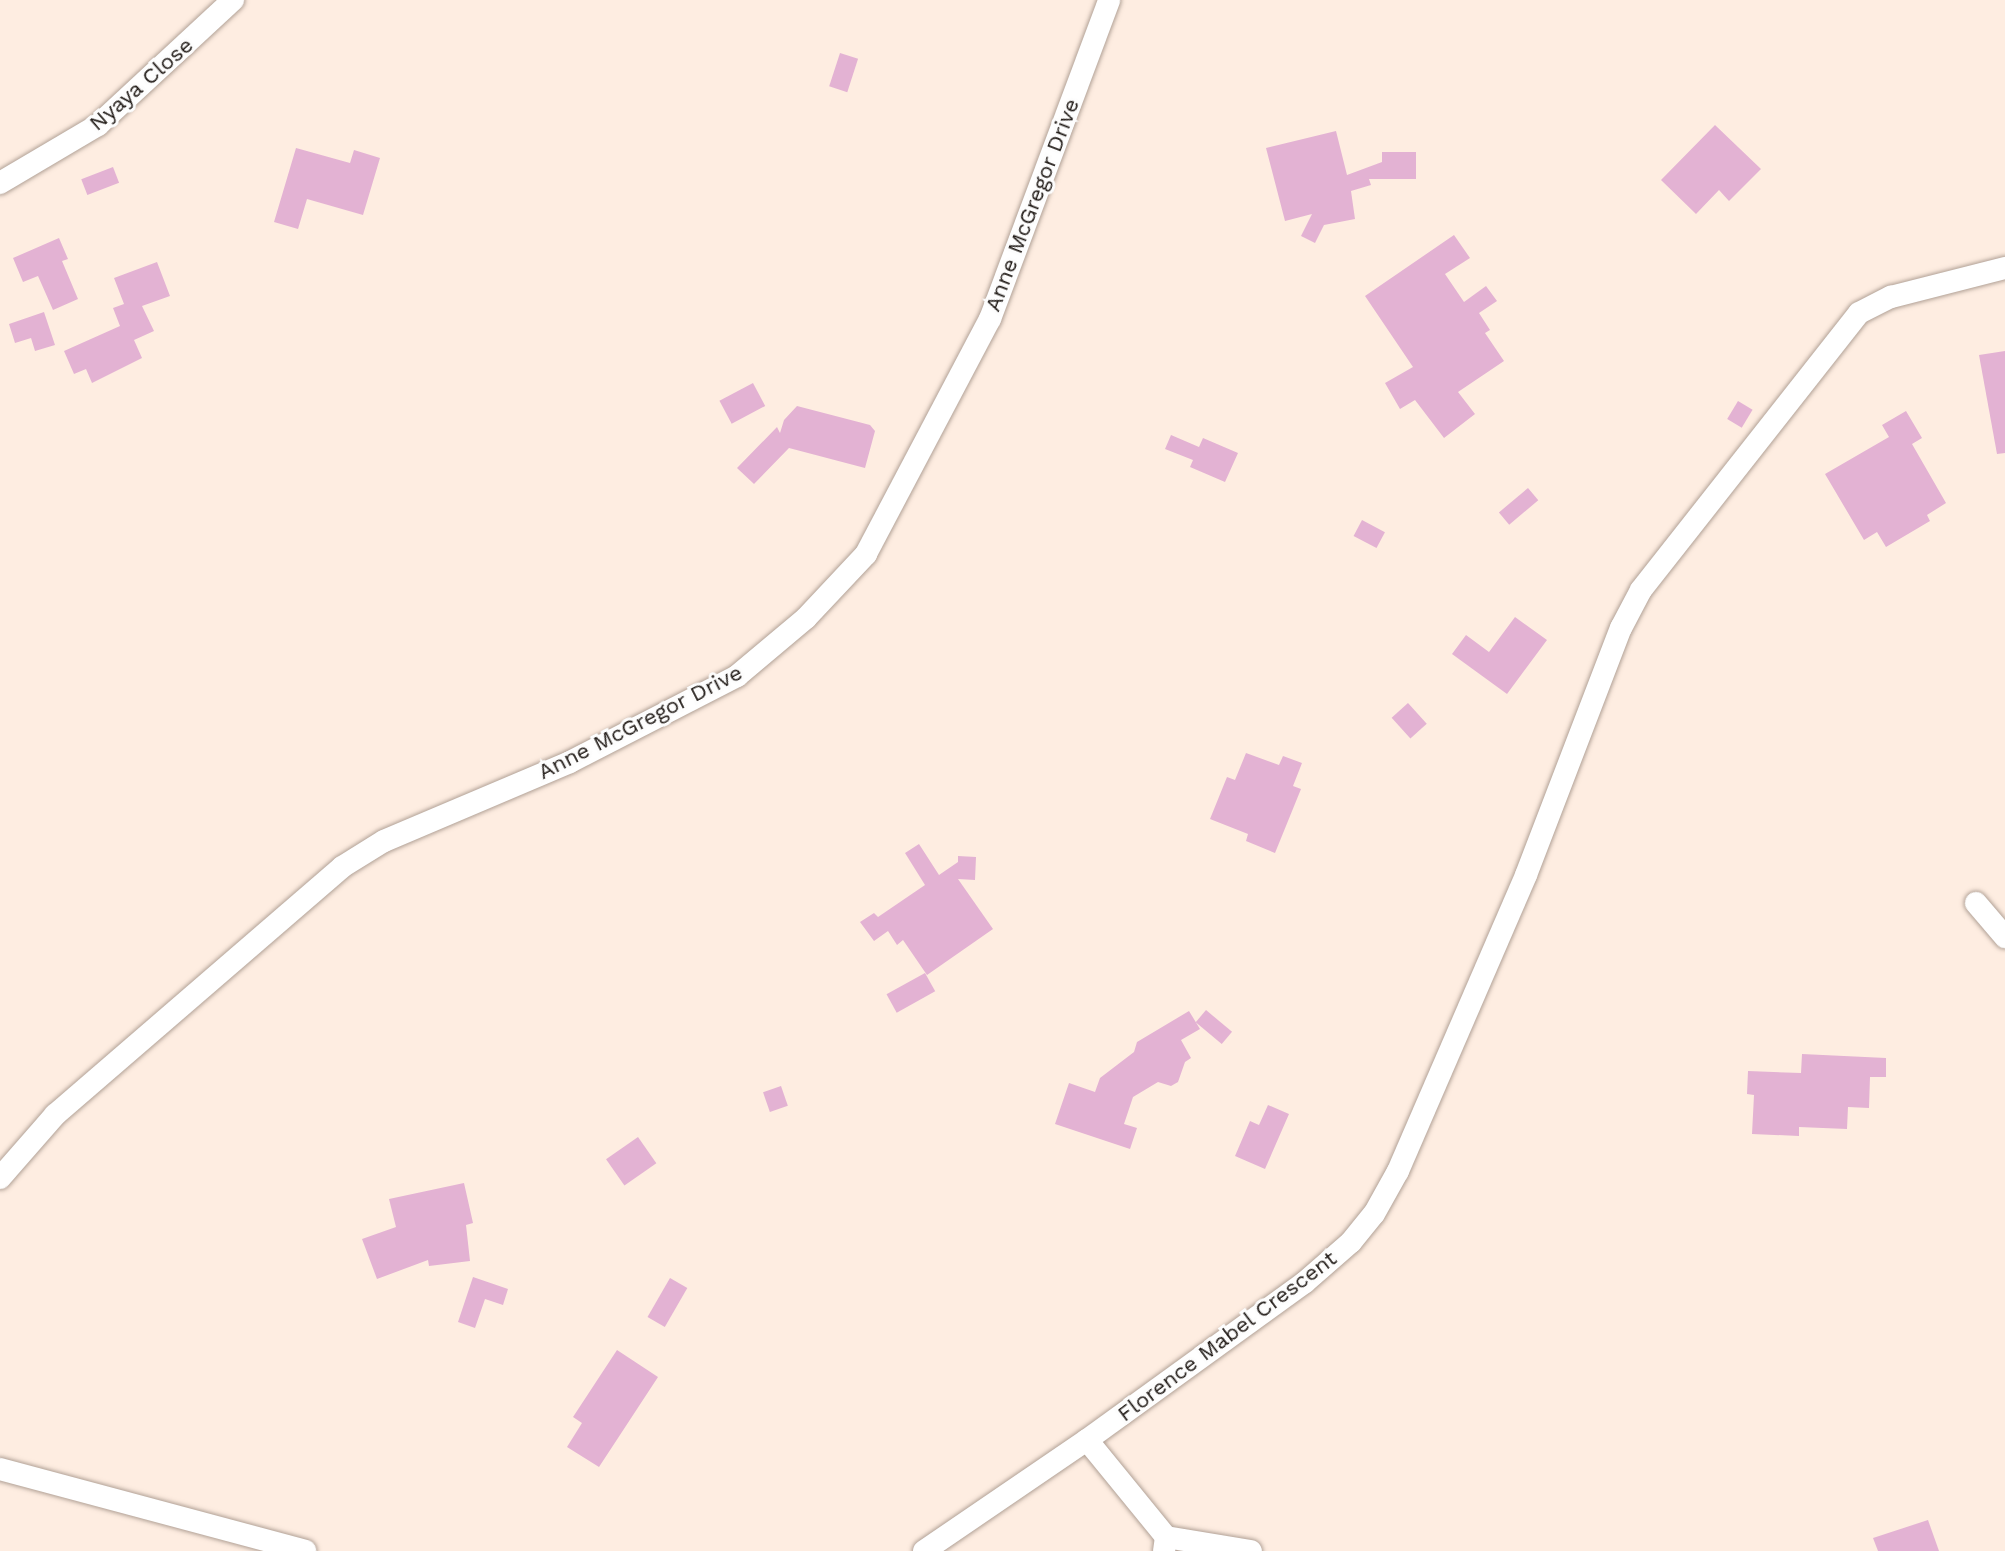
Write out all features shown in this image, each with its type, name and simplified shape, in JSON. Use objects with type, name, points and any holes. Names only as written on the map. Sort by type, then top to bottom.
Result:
[{"type":"street","name":"Nyaya Close","points":[[0,183],[98,125],[233,0]]},
{"type":"street","name":"Anne McGregor Drive","points":[[0,1178],[55,1115],[342,867],[384,841],[570,762],[737,676],[806,618],[866,554],[990,319],[1109,0]]},
{"type":"street","name":"Florence Mabel Crescent","points":[[924,1551],[1087,1440],[1304,1283],[1351,1242],[1374,1214],[1398,1171],[1526,875],[1621,628],[1641,590],[1859,313],[1891,297],[2005,268]]},
{"type":"street","points":[[1976,903],[2005,937]]},
{"type":"street","points":[[1087,1440],[1165,1544],[1251,1551]]},
{"type":"street","points":[[0,1469],[305,1551]]},
{"type":"building","points":[[840,53],[858,59],[847,92],[829,86]]},
{"type":"building","points":[[1715,125],[1761,169],[1729,201],[1719,190],[1696,214],[1661,180]]},
{"type":"building","points":[[1336,131],[1347,175],[1382,162],[1382,152],[1416,152],[1416,179],[1369,179],[1371,185],[1351,191],[1355,219],[1324,225],[1315,243],[1301,236],[1312,214],[1285,221],[1266,148]]},
{"type":"building","points":[[296,148],[350,163],[354,150],[380,158],[363,215],[307,199],[298,229],[274,222]]},
{"type":"building","points":[[113,167],[119,183],[87,195],[81,179]]},
{"type":"building","points":[[1454,235],[1470,258],[1445,274],[1464,302],[1486,286],[1497,301],[1479,313],[1490,330],[1485,333],[1504,361],[1458,392],[1475,414],[1444,438],[1415,400],[1400,409],[1385,383],[1413,367],[1365,296]]},
{"type":"building","points":[[59,238],[68,259],[62,261],[78,299],[53,310],[38,276],[23,282],[13,258]]},
{"type":"building","points":[[157,262],[170,296],[142,306],[154,331],[134,340],[142,358],[92,383],[86,369],[74,374],[64,351],[120,326],[113,308],[124,304],[114,278]]},
{"type":"building","points":[[44,312],[55,345],[35,351],[31,338],[15,343],[9,324]]},
{"type":"building","points":[[2005,351],[2005,453],[1997,454],[1979,355]]},
{"type":"building","points":[[753,383],[765,406],[732,424],[719,401]]},
{"type":"building","points":[[1738,401],[1753,410],[1742,428],[1727,419]]},
{"type":"building","points":[[797,406],[870,425],[875,431],[865,468],[789,448],[754,484],[737,468],[777,427],[780,433],[784,420]]},
{"type":"building","points":[[1906,411],[1922,438],[1912,444],[1946,503],[1927,515],[1930,521],[1886,547],[1877,532],[1864,540],[1825,474],[1889,437],[1882,425]]},
{"type":"building","points":[[1171,435],[1199,447],[1203,438],[1238,453],[1225,482],[1190,467],[1193,460],[1165,449]]},
{"type":"building","points":[[1528,488],[1538,500],[1509,525],[1499,512]]},
{"type":"building","points":[[1362,520],[1385,532],[1377,548],[1354,536]]},
{"type":"building","points":[[1515,617],[1547,640],[1507,694],[1452,654],[1466,635],[1489,652]]},
{"type":"building","points":[[1408,703],[1427,724],[1410,739],[1392,718]]},
{"type":"building","points":[[1246,753],[1279,765],[1283,756],[1302,763],[1293,786],[1301,789],[1275,853],[1246,841],[1248,834],[1210,819],[1227,777],[1235,780]]},
{"type":"building","points":[[919,844],[939,875],[958,862],[958,856],[976,857],[975,880],[958,879],[993,929],[927,975],[903,940],[897,945],[888,931],[874,941],[860,922],[874,913],[878,917],[925,885],[905,853]]},
{"type":"building","points":[[925,973],[935,991],[897,1013],[887,994]]},
{"type":"building","points":[[1206,1010],[1232,1032],[1222,1044],[1196,1022]]},
{"type":"building","points":[[1189,1011],[1200,1029],[1181,1040],[1191,1058],[1185,1062],[1178,1082],[1171,1086],[1158,1082],[1133,1097],[1124,1124],[1137,1128],[1130,1149],[1055,1124],[1069,1083],[1095,1092],[1100,1078],[1134,1052],[1137,1042]]},
{"type":"building","points":[[1802,1054],[1886,1058],[1886,1077],[1870,1077],[1869,1108],[1848,1107],[1847,1129],[1799,1127],[1799,1136],[1752,1134],[1754,1095],[1747,1094],[1748,1071],[1801,1073]]},
{"type":"building","points":[[781,1086],[788,1106],[770,1112],[763,1092]]},
{"type":"building","points":[[1268,1105],[1289,1114],[1265,1169],[1235,1156],[1250,1121],[1259,1125]]},
{"type":"building","points":[[638,1137],[656,1163],[624,1186],[606,1159]]},
{"type":"building","points":[[464,1183],[473,1223],[466,1225],[470,1261],[429,1266],[428,1260],[377,1279],[362,1239],[396,1227],[389,1199]]},
{"type":"building","points":[[473,1277],[508,1289],[503,1305],[485,1299],[475,1328],[458,1322]]},
{"type":"building","points":[[670,1278],[687,1288],[665,1327],[648,1317]]},
{"type":"building","points":[[617,1350],[658,1377],[599,1467],[567,1447],[582,1423],[573,1417]]},
{"type":"building","points":[[1928,1520],[1939,1551],[1878,1551],[1873,1538]]}]
